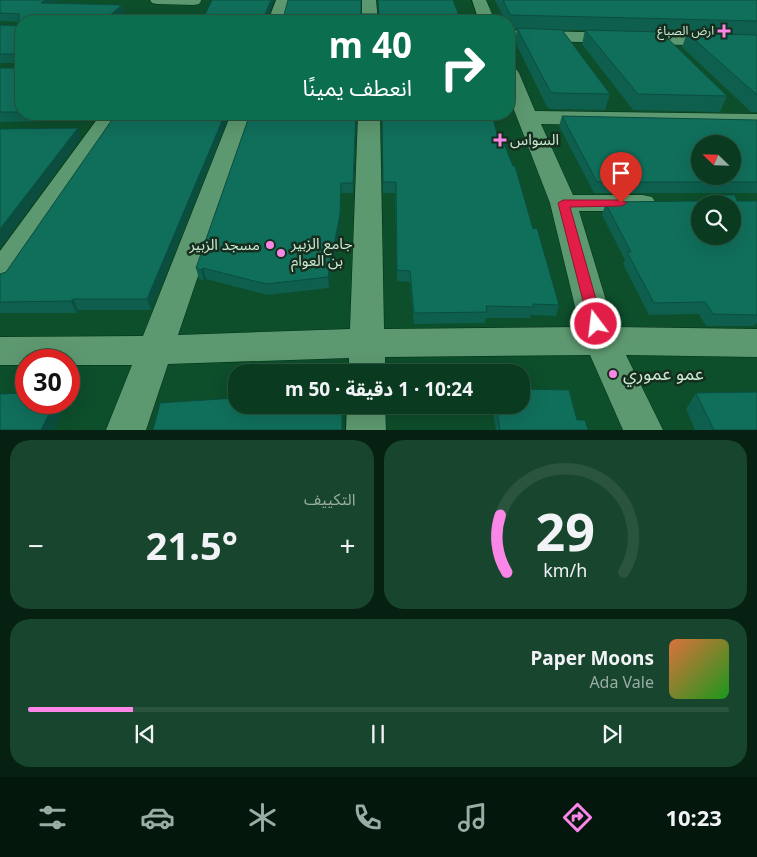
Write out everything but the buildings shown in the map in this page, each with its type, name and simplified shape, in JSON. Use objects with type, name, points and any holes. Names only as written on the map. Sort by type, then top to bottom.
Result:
[{"type":"street","points":[[157,0],[195,0]]},
{"type":"street","points":[[184,14],[195,0]]},
{"type":"street","points":[[278,15],[283,0]]},
{"type":"street","points":[[369,0],[370,15]]},
{"type":"street","points":[[479,0],[485,15]]},
{"type":"street","points":[[515,35],[756,43]]},
{"type":"street","points":[[565,37],[577,53]]},
{"type":"street","points":[[661,39],[682,60]]},
{"type":"street","points":[[515,88],[563,203],[601,341],[643,430]]},
{"type":"street","points":[[724,101],[751,121]]},
{"type":"street","points":[[527,116],[618,109],[751,121]]},
{"type":"street","points":[[126,430],[240,120]]},
{"type":"street","points":[[367,358],[369,120]]},
{"type":"street","points":[[73,129],[107,121]]},
{"type":"street","points":[[0,274],[107,121]]},
{"type":"street","points":[[563,203],[670,203]]},
{"type":"street","points":[[0,351],[155,350],[367,358],[601,341],[757,343]]},
{"type":"street","points":[[366,414],[366,430]]},
{"type":"place","name":"ارض الصباغ","points":[[724,31]]},
{"type":"place","name":"السواس","points":[[500,140]]},
{"type":"place","name":"مسجد الزبير","points":[[270,245]]},
{"type":"place","name":"جامع الزبير بن العوام","points":[[281,253]]},
{"type":"place","name":"عمو عموري","points":[[613,374]]},
{"type":"route","points":[[596,324],[563,203],[621,203]]}]
